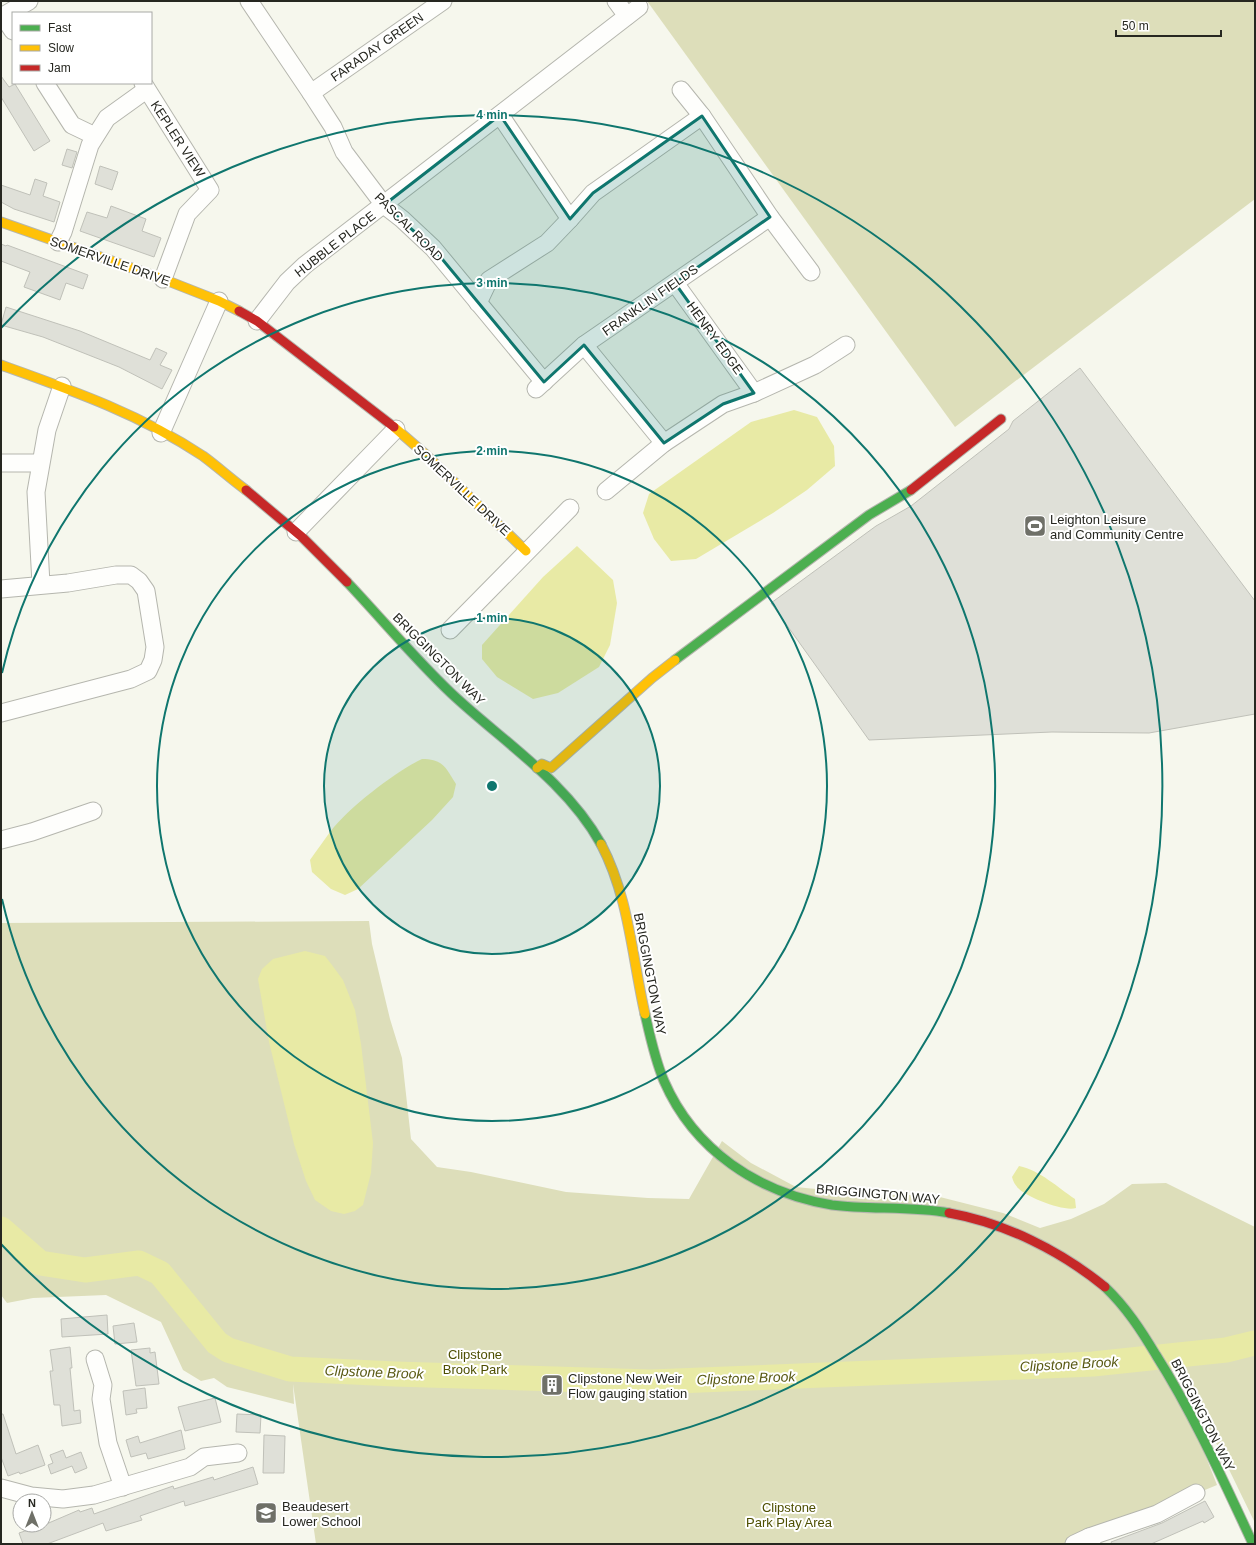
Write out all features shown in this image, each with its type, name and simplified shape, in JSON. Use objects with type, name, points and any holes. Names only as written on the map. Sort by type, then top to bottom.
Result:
[{"type":"street","points":[[12,30],[2,16],[29,1]]},
{"type":"street","name":"PASCAL ROAD","points":[[248,1],[333,127],[344,152],[384,205],[402,219],[433,248],[478,304],[540,386]]},
{"type":"street","name":"FARADAY GREEN","points":[[311,93],[443,1]]},
{"type":"street","name":"HUBBLE PLACE","points":[[258,321],[287,282],[301,269],[633,11],[616,1]]},
{"type":"street","points":[[47,84],[72,125],[95,136]]},
{"type":"street","points":[[58,242],[63,232],[90,145],[107,118],[144,87]]},
{"type":"street","name":"KEPLER VIEW","points":[[144,87],[210,190],[187,214],[163,279]]},
{"type":"street","points":[[681,90],[702,116],[770,217],[811,272]]},
{"type":"street","points":[[500,115],[570,219]]},
{"type":"street","points":[[478,304],[489,280],[547,243],[593,193],[702,116]]},
{"type":"street","name":"FRANKLIN FIELDS","points":[[540,386],[584,346],[770,217]]},
{"type":"street","name":"SOMERVILLE DRIVE","points":[[1,222],[163,279],[219,301],[258,321],[396,429],[425,454],[526,551]]},
{"type":"street","name":"HENRY EDGE","points":[[675,283],[754,393]]},
{"type":"street","points":[[161,433],[219,301]]},
{"type":"street","points":[[584,346],[664,443]]},
{"type":"street","points":[[606,491],[664,443],[723,404],[754,393],[815,365],[846,346]]},
{"type":"street","name":"BRIGGINGTON WAY","points":[[1,365],[62,386],[118,408],[204,458],[296,532],[451,693],[522,753],[562,791],[588,822],[606,855],[620,890],[631,936],[643,1009],[654,1054],[668,1091],[688,1122],[709,1148],[766,1186],[795,1198],[824,1205],[948,1213],[1015,1233],[1062,1257],[1091,1276],[1122,1304],[1175,1384],[1253,1544]]},
{"type":"street","points":[[41,584],[36,492],[40,462],[47,430],[62,386]]},
{"type":"street","points":[[537,768],[542,764],[551,768],[652,678],[714,629],[868,515],[903,496],[1001,419]]},
{"type":"street","points":[[296,532],[396,429]]},
{"type":"street","points":[[1,463],[40,462]]},
{"type":"street","points":[[450,630],[526,551],[570,508]]},
{"type":"street","points":[[1,589],[41,584],[68,583],[116,575],[131,575],[139,581],[146,592],[155,647],[153,660],[148,671],[132,679],[1,713]]},
{"type":"street","points":[[1,840],[32,832],[93,811]]},
{"type":"street","points":[[95,1359],[103,1385],[101,1399],[108,1443],[123,1487]]},
{"type":"street","points":[[1,1488],[31,1496],[63,1499],[94,1495],[190,1467],[204,1457],[238,1453]]},
{"type":"street","points":[[1074,1544],[1090,1541],[1116,1527],[1157,1514],[1196,1493]]},
{"type":"highlighted area","points":[[500,115],[570,219],[593,193],[702,116],[770,217],[675,283],[754,393],[723,404],[664,443],[584,345],[544,382],[433,248],[384,205]]},
{"type":"green space","points":[[647,1],[1255,1],[1255,199],[955,427]]},
{"type":"green space","name":"Clipstone Brook Park","points":[[369,921],[372,944],[390,1019],[402,1058],[411,1139],[437,1167],[471,1172],[566,1192],[648,1198],[689,1199],[722,1141],[751,1163],[796,1187],[875,1195],[932,1195],[1003,1213],[1040,1228],[1071,1219],[1104,1204],[1132,1184],[1166,1183],[1255,1227],[1255,1523],[1184,1377],[1185,1363],[1169,1363],[1217,1485],[1074,1544],[316,1544],[293,1384],[294,1404],[227,1387],[214,1378],[201,1381],[183,1370],[161,1322],[106,1295],[33,1298],[7,1303],[1,1295],[1,1234],[38,1266],[84,1274],[139,1267],[158,1276],[215,1345],[227,1353],[291,1373],[290,1369],[247,1355],[217,1343],[160,1273],[139,1263],[85,1270],[40,1263],[1,1229],[1,923]]},
{"type":"shaded area","points":[[794,410],[817,417],[834,446],[835,466],[807,490],[773,513],[696,559],[671,561],[654,539],[643,513],[649,494],[751,422]]},
{"type":"shaded area","points":[[577,546],[613,580],[617,603],[610,645],[599,667],[558,693],[533,699],[497,677],[482,659],[482,645],[543,577]]},
{"type":"shaded area","points":[[422,759],[435,761],[446,769],[456,784],[453,797],[432,820],[358,889],[345,895],[331,889],[312,872],[310,860],[334,827],[352,808],[388,780]]},
{"type":"shaded area","points":[[305,951],[325,956],[343,980],[355,1010],[361,1044],[373,1143],[371,1173],[363,1205],[355,1211],[344,1214],[331,1211],[315,1200],[306,1181],[294,1144],[269,1042],[258,979],[262,969],[273,959]]},
{"type":"shaded area","points":[[1019,1166],[1042,1175],[1075,1199],[1076,1208],[1070,1209],[1054,1206],[1022,1192],[1016,1186],[1012,1177]]},
{"type":"building","points":[[1,76],[9,87],[15,84],[50,141],[34,151],[1,97]]},
{"type":"building","points":[[67,149],[77,152],[72,168],[62,165]]},
{"type":"building","points":[[100,166],[118,172],[112,190],[95,184]]},
{"type":"building","points":[[35,179],[47,183],[43,196],[60,202],[54,222],[14,209],[1,202],[1,185],[30,195]]},
{"type":"building","points":[[111,206],[146,219],[142,231],[161,238],[154,257],[80,231],[87,212],[107,218]]},
{"type":"building","points":[[1,244],[88,275],[83,289],[66,283],[60,300],[24,287],[30,272],[1,261]]},
{"type":"building","points":[[6,307],[80,331],[150,360],[156,348],[167,353],[160,365],[172,370],[162,389],[119,367],[43,337],[1,325]]},
{"type":"building","name":"Leighton Leisure and Community Centre","points":[[1080,368],[1255,601],[1255,714],[1149,733],[1052,732],[869,740],[771,603],[876,526],[911,506],[1009,429],[1013,421]]},
{"type":"building","points":[[107,1315],[108,1334],[62,1337],[61,1319]]},
{"type":"building","points":[[134,1323],[137,1342],[115,1344],[113,1326]]},
{"type":"building","points":[[70,1347],[72,1368],[70,1368],[74,1411],[80,1410],[81,1423],[62,1426],[60,1405],[54,1405],[50,1371],[53,1371],[50,1350]]},
{"type":"building","points":[[150,1348],[150,1353],[155,1352],[159,1384],[136,1386],[131,1350]]},
{"type":"building","points":[[145,1388],[147,1408],[136,1409],[137,1413],[126,1415],[123,1391]]},
{"type":"building","points":[[215,1398],[221,1422],[185,1431],[178,1407]]},
{"type":"building","points":[[1,1414],[3,1414],[16,1454],[38,1445],[45,1465],[20,1474],[19,1472],[8,1476],[1,1457]]},
{"type":"building","points":[[237,1414],[261,1415],[260,1433],[236,1432]]},
{"type":"building","points":[[181,1430],[185,1449],[148,1459],[146,1453],[131,1457],[126,1440],[138,1436],[140,1443]]},
{"type":"building","points":[[264,1435],[285,1436],[284,1473],[263,1473]]},
{"type":"building","points":[[63,1450],[66,1458],[81,1452],[87,1468],[75,1473],[72,1466],[51,1474],[48,1465],[53,1463],[50,1455]]},
{"type":"building","points":[[253,1467],[258,1484],[185,1506],[184,1501],[140,1516],[142,1520],[106,1531],[103,1523],[47,1544],[23,1544],[19,1533],[52,1533],[52,1522],[79,1510],[80,1512],[92,1508],[94,1514],[173,1486],[174,1489],[213,1477],[214,1480]]},
{"type":"building","points":[[1205,1501],[1214,1517],[1204,1523],[1203,1521],[1151,1544],[1112,1544],[1111,1542],[1162,1523]]},
{"type":"waterway","name":"Clipstone Brook","points":[[1,1229],[40,1263],[85,1270],[139,1263],[160,1273],[217,1343],[228,1350],[290,1369],[395,1374],[651,1382],[1093,1364],[1226,1350],[1255,1343]]},
{"type":"traffic: fast","points":[[675,660],[869,515],[911,490]]},
{"type":"traffic: fast","points":[[347,582],[437,680],[552,781],[587,821],[601,844]]},
{"type":"traffic: fast","points":[[645,1014],[658,1065],[664,1081],[677,1106],[692,1128],[711,1147],[754,1179],[805,1199],[832,1205],[949,1213]]},
{"type":"traffic: fast","points":[[1105,1287],[1133,1319],[1170,1378],[1208,1448],[1253,1544]]},
{"type":"traffic: slow","points":[[1,222],[163,279],[219,301],[239,311]]},
{"type":"traffic: slow","points":[[1,365],[105,404],[130,415],[179,441],[203,456],[246,490]]},
{"type":"traffic: slow","points":[[394,427],[425,454],[526,551]]},
{"type":"traffic: slow","points":[[537,768],[542,764],[551,768],[652,678],[675,660]]},
{"type":"traffic: slow","points":[[601,844],[618,885],[624,906],[645,1014]]},
{"type":"traffic: jam","points":[[239,311],[257,321],[394,427]]},
{"type":"traffic: jam","points":[[911,490],[1001,419]]},
{"type":"traffic: jam","points":[[246,490],[302,537],[347,582]]},
{"type":"traffic: jam","points":[[949,1213],[991,1224],[1032,1240],[1070,1262],[1105,1287]]},
{"type":"place","name":"Leighton Leisure and Community Centre","points":[[1035,526]]},
{"type":"place","name":"Clipstone New Weir Flow gauging station","points":[[552,1385]]},
{"type":"place","name":"Beaudesert Lower School","points":[[266,1513]]},
{"type":"park label","name":"Clipstone Park Play Area","points":[[789,1514]]}]
